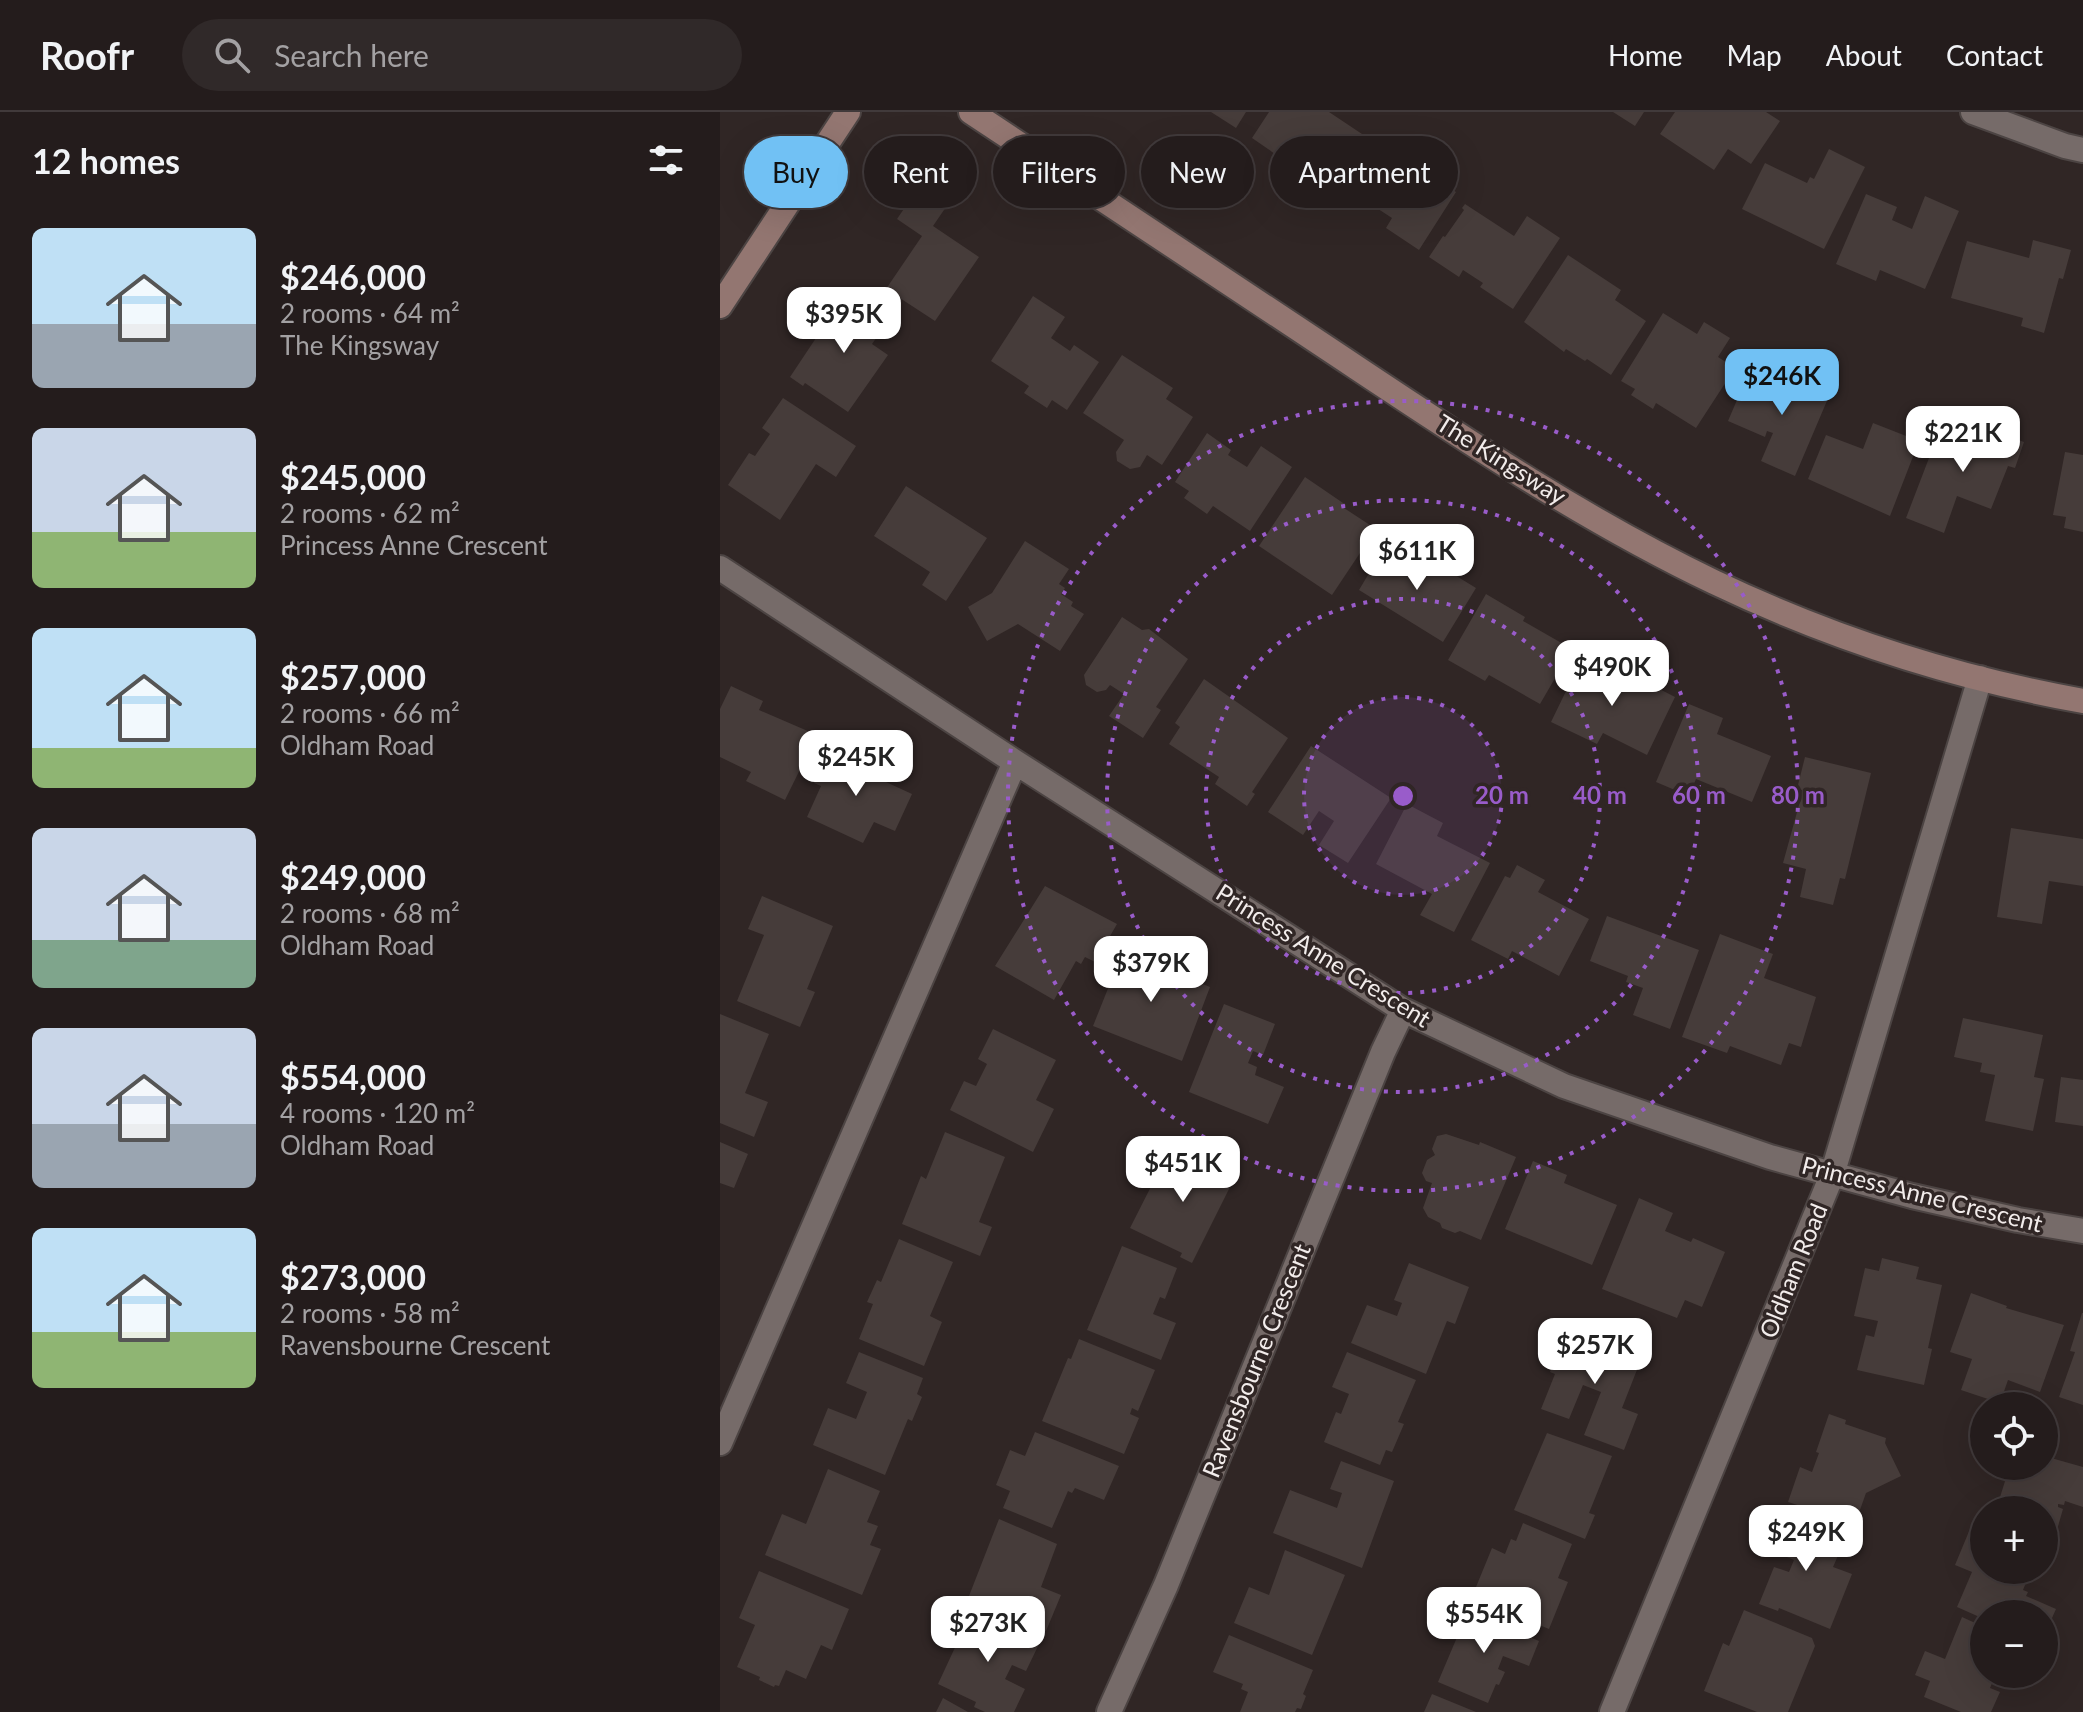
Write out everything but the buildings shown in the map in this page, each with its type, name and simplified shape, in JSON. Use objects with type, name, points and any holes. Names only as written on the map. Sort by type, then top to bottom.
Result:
[{"type":"street","points":[[720,306],[848,112]]},
{"type":"street","name":"The Kingsway","points":[[971,112],[1442,424],[1589,515],[1714,582],[1844,638],[1980,678],[2083,701]]},
{"type":"street","points":[[1973,112],[2083,150]]},
{"type":"street","name":"Princess Anne Crescent","points":[[720,568],[1015,762],[1403,1010],[1564,1086],[1770,1157],[2003,1217],[2083,1231]]},
{"type":"street","name":"Oldham Road","points":[[1612,1712],[1832,1175],[1980,678]]},
{"type":"street","points":[[720,1443],[1015,762]]},
{"type":"street","name":"Ravensbourne Crescent","points":[[1109,1712],[1166,1585],[1383,1052],[1403,1010]]}]
